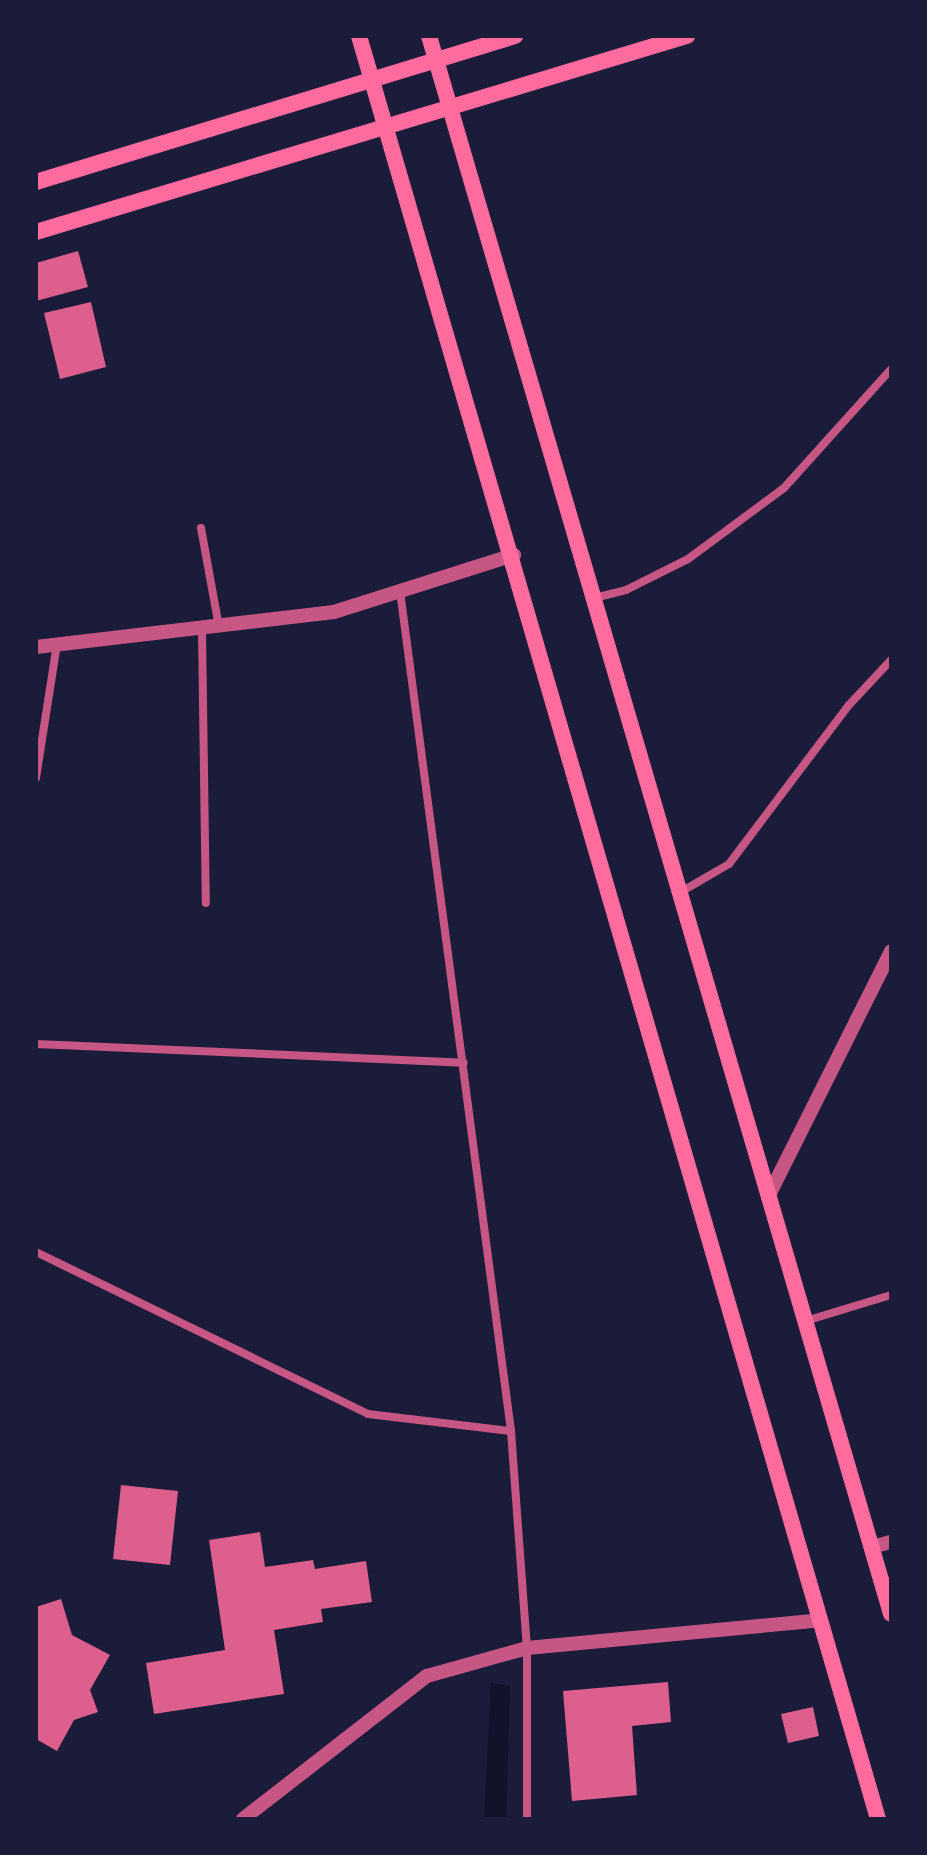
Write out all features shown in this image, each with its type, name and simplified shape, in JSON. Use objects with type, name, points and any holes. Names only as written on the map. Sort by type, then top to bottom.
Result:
[{"type":"main road","points":[[359,36],[514,555],[878,1819]]},
{"type":"main road","points":[[429,36],[453,107],[802,1322],[891,1614]]},
{"type":"main road","points":[[36,182],[515,36]]},
{"type":"main road","points":[[36,232],[687,36]]},
{"type":"street","points":[[594,598],[626,590],[688,559],[784,488],[891,369]]},
{"type":"street","points":[[201,528],[219,628]]},
{"type":"street","points":[[36,647],[202,630],[334,612],[514,555]]},
{"type":"street","points":[[400,591],[511,1431],[527,1648],[527,1819]]},
{"type":"street","points":[[202,630],[206,903]]},
{"type":"street","points":[[36,778],[57,644]]},
{"type":"street","points":[[679,893],[729,864],[849,705],[891,660]]},
{"type":"street","points":[[768,1197],[891,951]]},
{"type":"street","points":[[36,1044],[464,1063]]},
{"type":"street","points":[[36,1252],[368,1414],[511,1431]]},
{"type":"street","points":[[802,1322],[891,1295]]},
{"type":"street","points":[[872,1547],[891,1542]]},
{"type":"street","points":[[243,1819],[427,1676],[527,1648],[821,1620]]},
{"type":"shaded area","points":[[491,1683],[510,1686],[506,1819],[484,1819]]},
{"type":"building","points":[[78,251],[88,287],[36,301],[36,263]]},
{"type":"building","points":[[91,302],[106,367],[60,379],[44,313]]},
{"type":"building","points":[[121,1485],[178,1491],[170,1565],[113,1559]]},
{"type":"building","points":[[260,1532],[265,1567],[313,1560],[315,1569],[366,1561],[372,1602],[321,1609],[323,1622],[274,1630],[284,1694],[154,1714],[146,1663],[225,1650],[209,1540]]},
{"type":"building","points":[[61,1599],[72,1635],[110,1655],[90,1690],[98,1712],[74,1720],[57,1751],[36,1739],[36,1607]]},
{"type":"building","points":[[668,1682],[671,1722],[632,1726],[637,1795],[572,1801],[563,1691]]},
{"type":"building","points":[[813,1707],[819,1736],[788,1743],[781,1714]]}]
